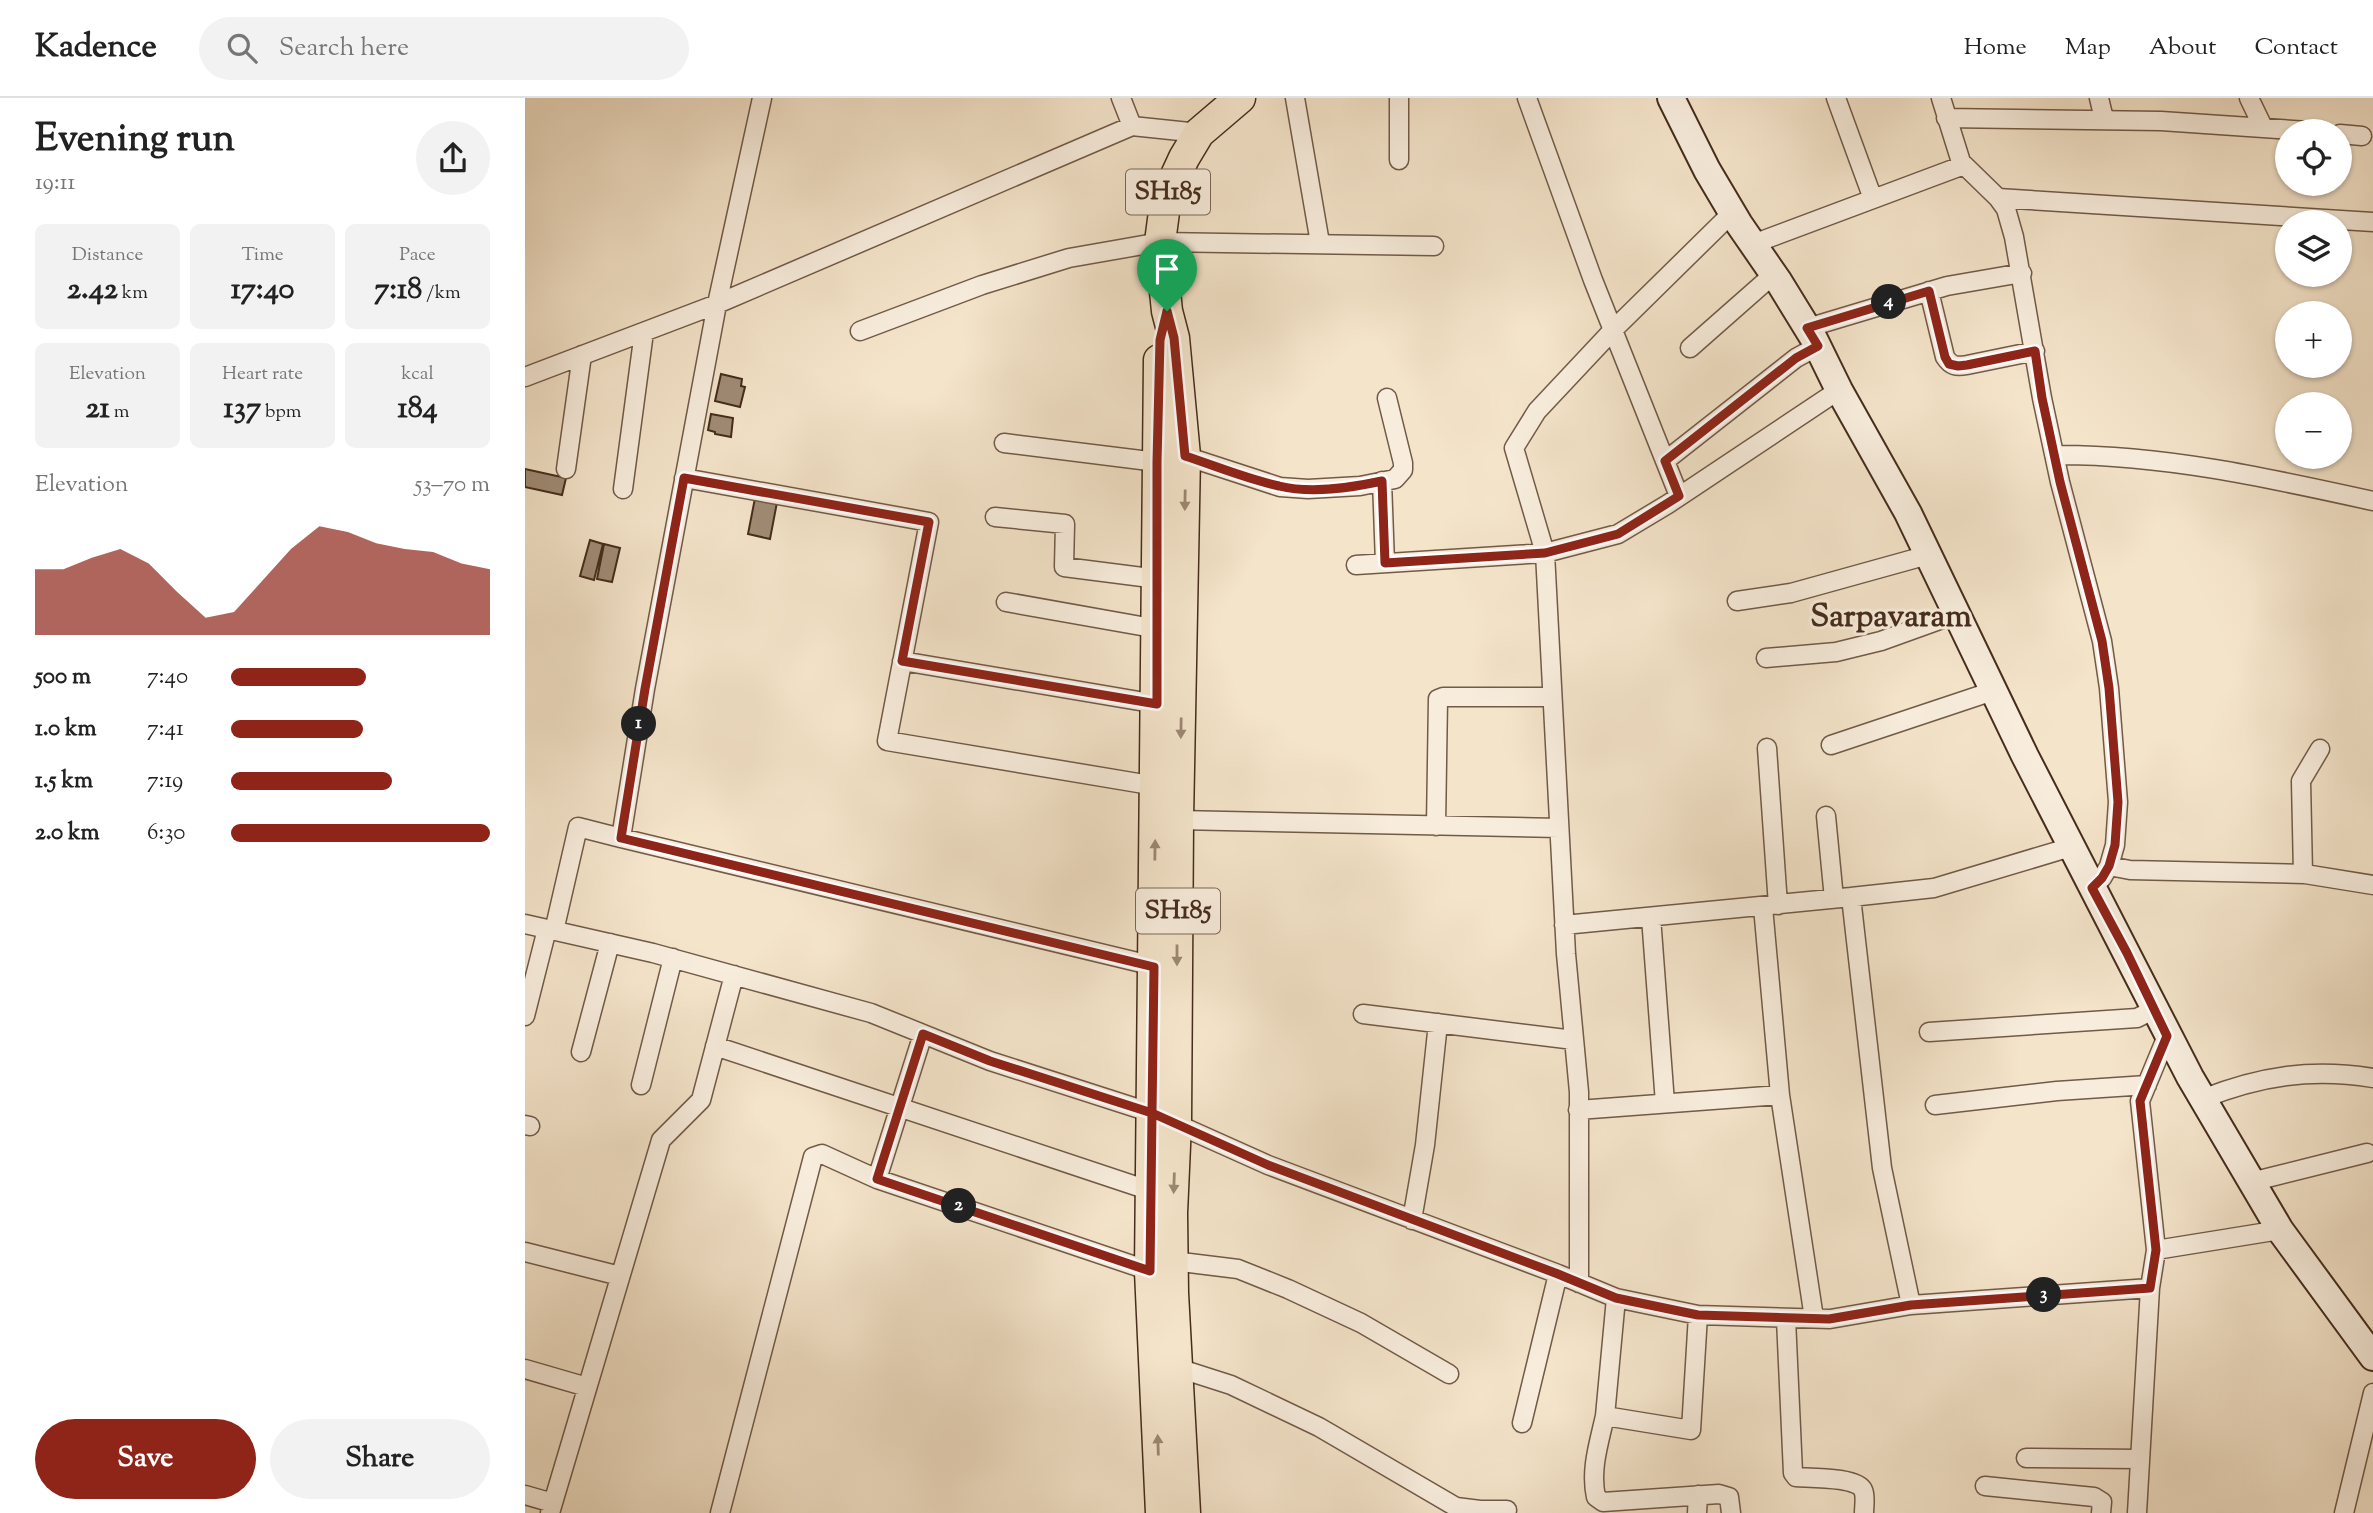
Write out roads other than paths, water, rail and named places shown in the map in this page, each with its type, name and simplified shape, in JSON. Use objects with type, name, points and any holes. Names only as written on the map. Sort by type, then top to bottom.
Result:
[{"type":"main road","name":"SH185","points":[[1161,1513],[1164,1118],[1178,820],[1171,459],[1174,338],[1167,311],[1160,242],[1166,197],[1184,158],[1199,133],[1240,98]]},
{"type":"main road","points":[[1671,98],[1707,170],[1812,337],[1908,513],[1993,691],[2167,1036],[2280,1230],[2373,1357]]},
{"type":"main road","name":"SH185","points":[[1171,459],[1158,579],[1154,967],[1164,1118],[1151,1191],[1178,1368],[1185,1513]]},
{"type":"street","points":[[621,838],[645,689],[717,304],[762,98]]},
{"type":"street","points":[[1121,98],[1132,126]]},
{"type":"street","points":[[1295,98],[1320,243]]},
{"type":"street","points":[[1399,98],[1399,160]]},
{"type":"street","points":[[1527,98],[1613,330],[1679,496]]},
{"type":"street","points":[[1836,98],[1873,199]]},
{"type":"street","points":[[1941,98],[1964,165],[1999,198],[2006,209],[2022,272],[2055,455],[2079,560],[2102,641],[2109,688],[2118,802],[2115,845],[2109,866],[2092,888]]},
{"type":"street","points":[[2099,98],[2104,119]]},
{"type":"street","points":[[2249,98],[2263,127]]},
{"type":"street","points":[[1946,118],[2104,119],[2275,128]]},
{"type":"street","points":[[525,377],[717,304],[1132,126],[1199,133]]},
{"type":"street","points":[[2352,135],[2362,136]]},
{"type":"street","points":[[1753,244],[1964,165]]},
{"type":"street","points":[[1999,198],[2373,222]]},
{"type":"street","points":[[1579,1283],[1580,1092],[1564,925],[1545,553],[1514,448],[1537,411],[1613,330],[1732,213]]},
{"type":"street","points":[[860,331],[982,285],[1057,262],[1160,242],[1434,246]]},
{"type":"street","points":[[1665,461],[1796,358],[1812,337],[1929,291],[2022,272]]},
{"type":"street","points":[[1690,348],[1774,274]]},
{"type":"street","points":[[1929,291],[1949,364],[1967,365],[2035,351]]},
{"type":"street","points":[[623,489],[644,332]]},
{"type":"street","points":[[566,469],[582,355]]},
{"type":"street","points":[[1356,565],[1545,553],[1618,534],[1839,390]]},
{"type":"street","points":[[1004,443],[1171,459],[1280,486],[1308,489],[1360,486],[1395,479],[1403,470],[1387,398]]},
{"type":"street","points":[[2055,455],[2095,455],[2182,465],[2290,483],[2373,501]]},
{"type":"street","points":[[684,478],[929,522],[887,741],[1156,786]]},
{"type":"street","points":[[1382,481],[1385,563]]},
{"type":"street","points":[[995,517],[1065,524],[1064,567],[1158,579]]},
{"type":"street","points":[[1737,601],[1791,593],[1928,555]]},
{"type":"street","points":[[1006,602],[1158,629]]},
{"type":"street","points":[[1766,658],[1836,652],[1881,641],[1956,614]]},
{"type":"street","points":[[902,661],[1157,704]]},
{"type":"street","points":[[1832,745],[1993,691]]},
{"type":"street","points":[[1436,826],[1438,699],[1552,697]]},
{"type":"street","points":[[1767,748],[1780,1095],[1814,1318]]},
{"type":"street","points":[[2303,874],[2301,781],[2320,749]]},
{"type":"street","points":[[1826,816],[1842,898],[1882,1168],[1911,1305]]},
{"type":"street","points":[[1178,820],[1559,828]]},
{"type":"street","points":[[525,1016],[578,827],[1154,967]]},
{"type":"street","points":[[1564,925],[1934,888],[2071,847]]},
{"type":"street","points":[[2109,866],[2130,870],[2303,874],[2373,885]]},
{"type":"street","points":[[1651,917],[1665,1103]]},
{"type":"street","points":[[525,924],[673,958],[871,1013],[990,1061],[1164,1118],[1268,1165],[1616,1298],[1698,1315],[1829,1319],[1911,1305],[2150,1288]]},
{"type":"street","points":[[581,1052],[610,943]]},
{"type":"street","points":[[641,1085],[673,958]]},
{"type":"street","points":[[525,1495],[551,1508],[661,1140],[701,1100],[734,975]]},
{"type":"street","points":[[1929,1032],[2137,1018],[2155,1009]]},
{"type":"street","points":[[1363,1014],[1574,1040]]},
{"type":"street","points":[[1412,1220],[1425,1145],[1438,1023]]},
{"type":"street","points":[[877,1179],[923,1034]]},
{"type":"street","points":[[2137,1513],[2150,1288],[2156,1250],[2140,1101],[2167,1036]]},
{"type":"street","points":[[715,1046],[1151,1191]]},
{"type":"street","points":[[2202,1098],[2241,1084],[2295,1073],[2344,1073],[2373,1078]]},
{"type":"street","points":[[1935,1105],[2057,1091],[2147,1086]]},
{"type":"street","points":[[1578,1110],[1780,1095]]},
{"type":"street","points":[[2251,1182],[2367,1153]]},
{"type":"street","points":[[720,1513],[813,1157],[822,1154],[877,1179],[1162,1266],[1238,1269],[1361,1323],[1449,1374]]},
{"type":"street","points":[[2156,1250],[2280,1230]]},
{"type":"street","points":[[525,1252],[620,1276]]},
{"type":"street","points":[[1521,1423],[1558,1274]]},
{"type":"street","points":[[1616,1298],[1605,1416],[1594,1466],[1596,1497],[1603,1503],[1698,1494],[1726,1496],[1731,1500],[1731,1513]]},
{"type":"street","points":[[1605,1416],[1691,1430],[1698,1315]]},
{"type":"street","points":[[1786,1319],[1793,1472],[1796,1476],[1852,1481],[1860,1485],[1864,1492],[1864,1513]]},
{"type":"street","points":[[1178,1368],[1231,1385],[1319,1427],[1457,1507],[1507,1510]]},
{"type":"street","points":[[525,1369],[587,1387]]},
{"type":"street","points":[[2344,1513],[2373,1393]]},
{"type":"street","points":[[2027,1458],[2140,1459]]},
{"type":"street","points":[[1985,1486],[2094,1497],[2102,1502],[2101,1513]]},
{"type":"street","points":[[1697,1513],[1698,1494]]},
{"type":"district","name":"Sarpavaram","points":[[1891,618]]}]
